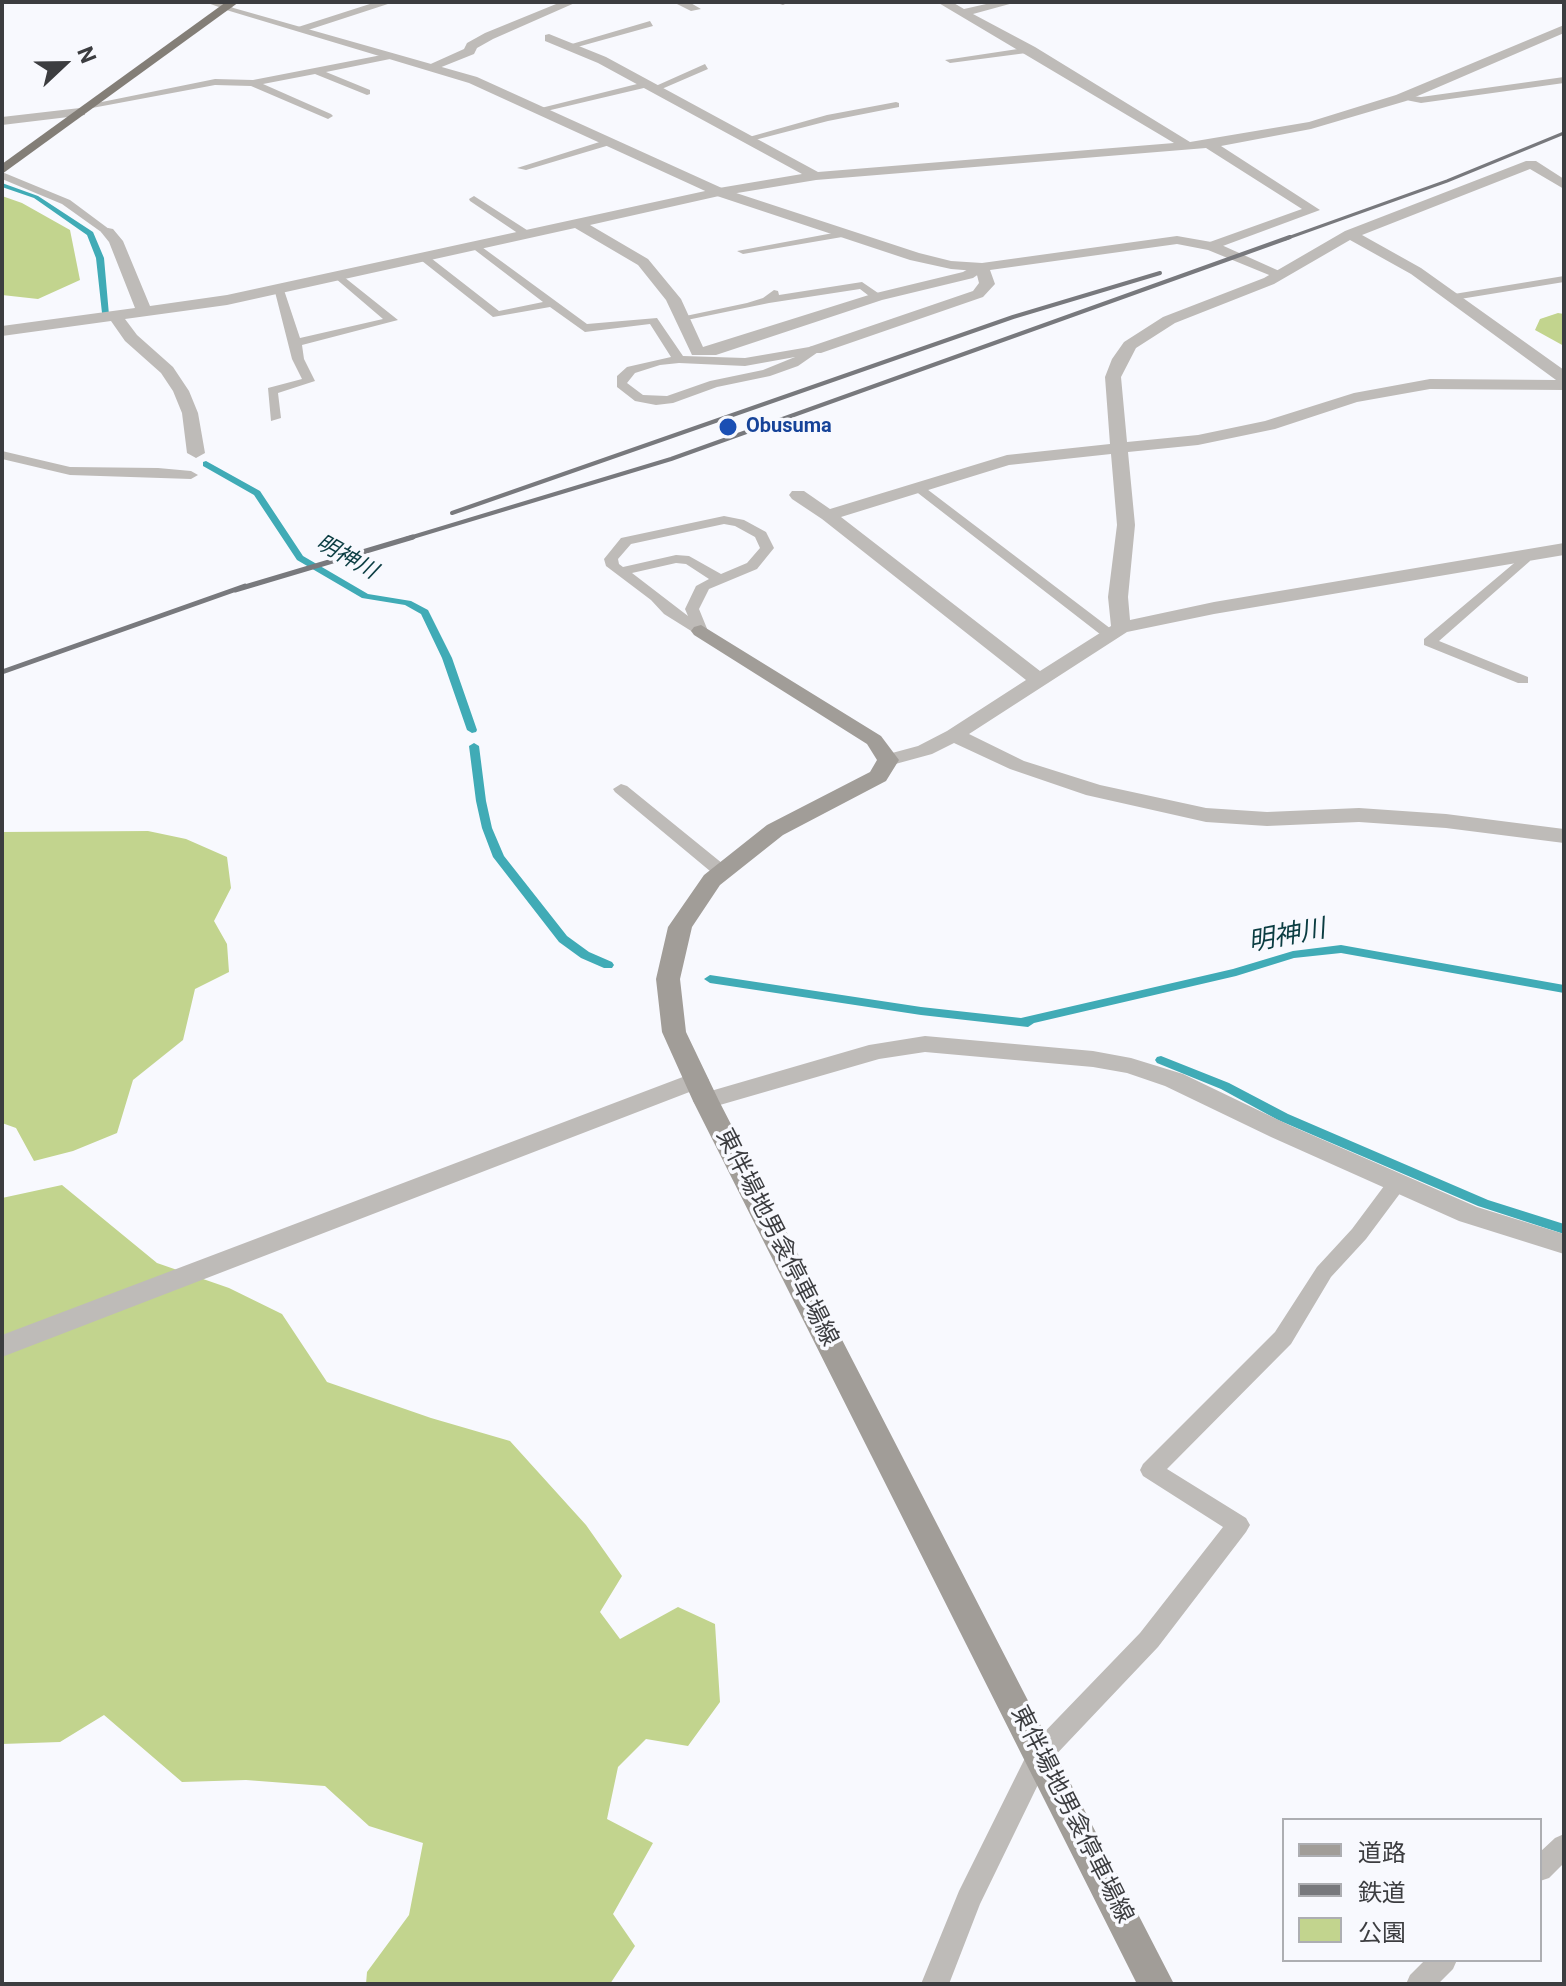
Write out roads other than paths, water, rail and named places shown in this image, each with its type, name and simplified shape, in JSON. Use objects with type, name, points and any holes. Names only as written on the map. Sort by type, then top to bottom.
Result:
[{"type":"highway","points":[[2,173],[230,4]]},
{"type":"main road","points":[[701,631],[874,740],[888,760]]},
{"type":"main road","name":"東伴場地男衾停車場線","points":[[888,760],[878,776],[775,830],[712,880],[680,927],[668,979],[674,1032],[1156,1984]]},
{"type":"street","points":[[211,2],[230,4],[473,80],[719,192],[915,257],[951,265],[982,267],[1167,241],[1196,242],[1279,274]]},
{"type":"street","points":[[301,28],[388,2]]},
{"type":"street","points":[[430,67],[470,51],[471,46],[489,36],[571,2]]},
{"type":"street","points":[[679,2],[695,9]]},
{"type":"street","points":[[943,2],[1031,50],[1188,146]]},
{"type":"street","points":[[965,12],[1011,2]]},
{"type":"street","points":[[527,7],[542,12]]},
{"type":"street","points":[[2,331],[227,300],[719,192],[816,176],[1209,144],[1311,125],[1401,98],[1564,29]]},
{"type":"street","points":[[549,38],[650,87],[816,176]]},
{"type":"street","points":[[2,121],[86,108]]},
{"type":"street","points":[[1209,144],[1313,210],[1212,246]]},
{"type":"street","points":[[1116,632],[1126,525],[1113,377],[1130,345],[1169,320],[1279,274],[1350,234],[1531,164],[1564,185]]},
{"type":"street","points":[[577,223],[643,262],[673,299],[698,352],[716,350],[877,297],[968,275],[982,267]]},
{"type":"street","points":[[108,232],[116,241],[144,311]]},
{"type":"street","points":[[1350,234],[1416,271],[1564,378]]},
{"type":"street","points":[[815,350],[978,294],[987,284],[982,267]]},
{"type":"street","points":[[115,315],[131,338],[167,370],[181,391],[190,413],[196,453]]},
{"type":"street","points":[[828,515],[1007,460],[1212,437],[1269,425],[1354,398],[1430,384],[1564,385]]},
{"type":"street","points":[[798,495],[828,515],[1040,681]]},
{"type":"street","points":[[888,760],[925,750],[954,735],[1116,632],[1214,608],[1564,549]]},
{"type":"street","points":[[954,735],[1017,765],[1094,790],[1206,815],[1267,819],[1359,815],[1446,821],[1564,836]]},
{"type":"street","points":[[2,1346],[701,1090],[878,1051],[925,1044],[1093,1059],[1131,1066],[1174,1080],[1468,1214],[1564,1244]]},
{"type":"lane","points":[[570,46],[650,24]]},
{"type":"lane","points":[[950,60],[1031,50]]},
{"type":"lane","points":[[86,108],[215,82],[253,83],[392,56]]},
{"type":"lane","points":[[538,110],[650,87],[705,67]]},
{"type":"lane","points":[[316,71],[367,92]]},
{"type":"lane","points":[[1401,98],[1421,100],[1564,80]]},
{"type":"lane","points":[[253,83],[328,116]]},
{"type":"lane","points":[[747,139],[827,118],[896,105]]},
{"type":"lane","points":[[522,168],[609,142]]},
{"type":"lane","points":[[2,173],[66,202],[108,232]]},
{"type":"lane","points":[[474,199],[526,234]]},
{"type":"lane","points":[[743,251],[844,234]]},
{"type":"lane","points":[[475,245],[585,328],[653,320],[679,359]]},
{"type":"lane","points":[[423,257],[497,315],[553,303]]},
{"type":"lane","points":[[296,343],[392,320],[339,276]]},
{"type":"lane","points":[[1454,297],[1564,279]]},
{"type":"lane","points":[[682,318],[862,285],[877,297]]},
{"type":"lane","points":[[767,300],[782,286]]},
{"type":"lane","points":[[275,418],[272,391],[309,381],[298,359],[296,343],[278,290]]},
{"type":"lane","points":[[815,350],[794,363],[766,373],[714,384],[669,400],[639,398],[621,384],[621,379],[631,370],[679,359],[745,362],[815,350]]},
{"type":"lane","points":[[2,455],[70,471],[191,475]]},
{"type":"lane","points":[[919,487],[1116,632]]},
{"type":"lane","points":[[724,520],[739,523],[761,535],[767,548],[752,566],[703,586],[695,596],[692,609],[701,631],[669,611],[656,597],[620,572],[611,559],[626,541],[724,520]]},
{"type":"lane","points":[[1523,680],[1429,642],[1525,558]]},
{"type":"lane","points":[[620,572],[676,559],[689,560],[719,579]]},
{"type":"lane","points":[[621,789],[722,872]]},
{"type":"lane","points":[[935,1984],[968,1900],[1040,1754],[1149,1640],[1238,1525],[1151,1470],[1283,1338],[1324,1272],[1359,1234],[1397,1183]]},
{"type":"lane","points":[[1542,1867],[1564,1846]]},
{"type":"lane","points":[[1420,1984],[1441,1962]]},
{"type":"waterway","name":"明神川","points":[[2,185],[36,197],[90,234],[100,258],[106,313]]},
{"type":"waterway","name":"明神川","points":[[206,464],[257,493],[300,558],[365,596],[408,603],[425,612],[447,658],[472,730]]},
{"type":"waterway","name":"明神川","points":[[474,746],[487,828],[499,857],[563,939],[585,955],[608,965]]},
{"type":"waterway","name":"明神川","points":[[1022,1022],[1236,972],[1293,955],[1341,949],[1564,989]]},
{"type":"waterway","name":"明神川","points":[[710,979],[921,1011],[1028,1023]]},
{"type":"waterway","name":"明神川","points":[[1161,1060],[1225,1086],[1283,1117],[1483,1203],[1564,1229]]},
{"type":"railway","points":[[1285,239],[1447,181],[1564,133]]},
{"type":"railway","points":[[406,539],[671,459],[1290,237]]},
{"type":"railway","points":[[452,513],[1013,317],[1160,273]]},
{"type":"railway","points":[[235,590],[413,537]]},
{"type":"railway","points":[[2,672],[245,586]]},
{"type":"place","name":"Obusuma","points":[[728,427]]}]
